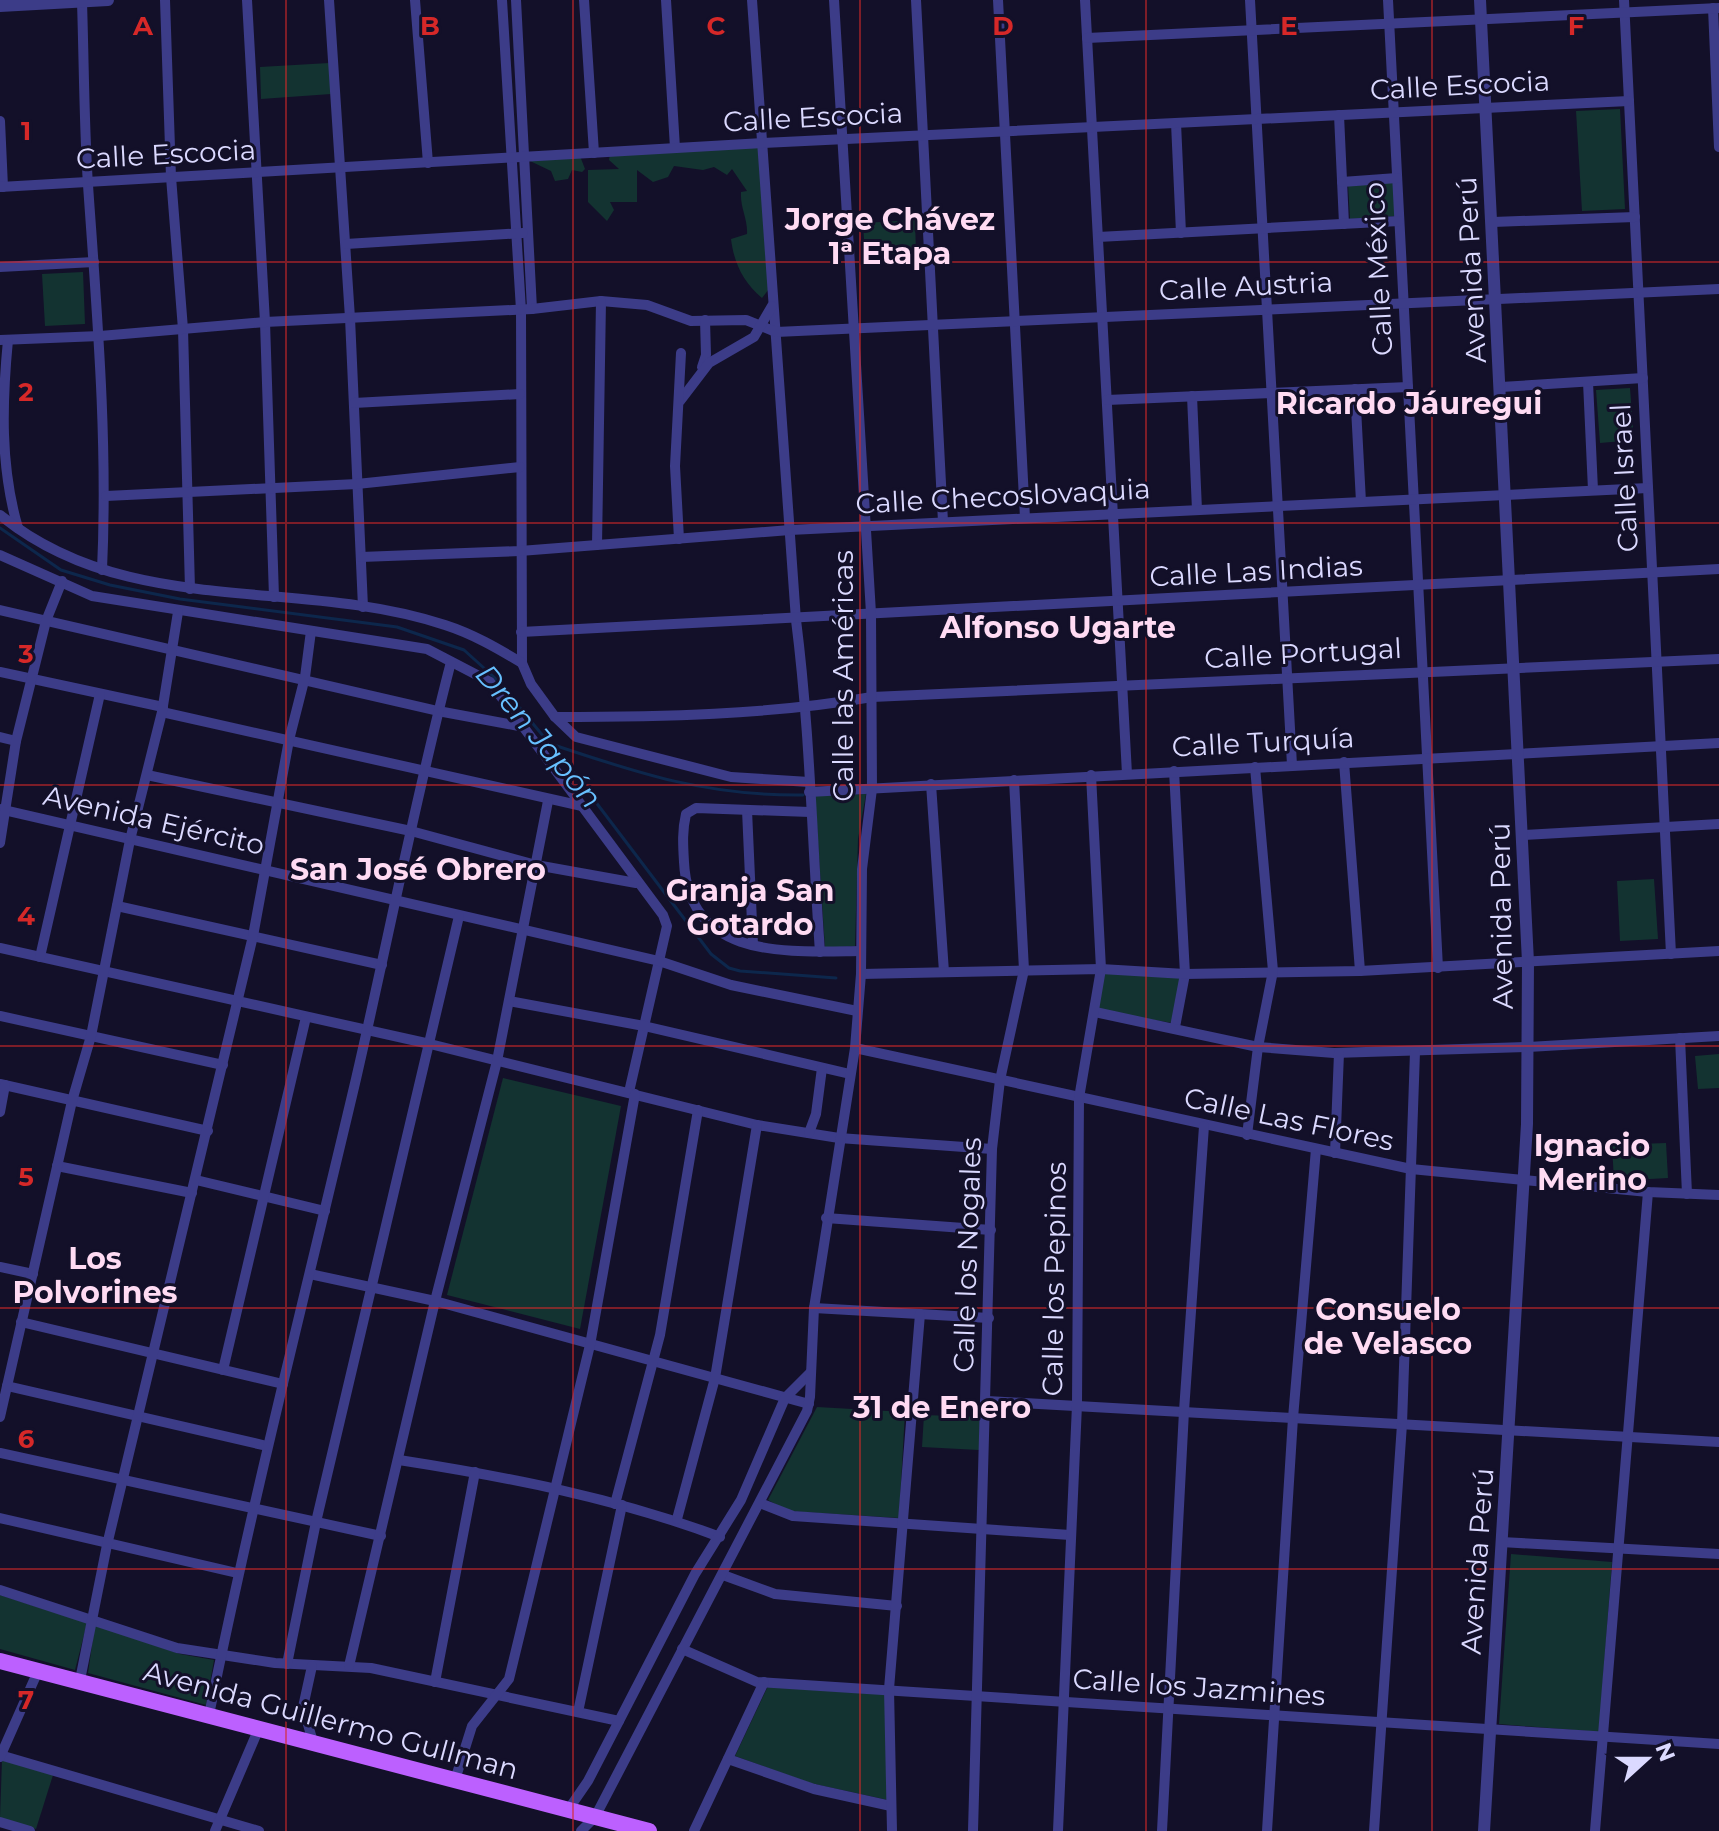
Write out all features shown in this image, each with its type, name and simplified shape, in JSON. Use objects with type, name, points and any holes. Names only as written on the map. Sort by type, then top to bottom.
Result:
[{"type":"main road","name":"Avenida Guillermo Gullman","points":[[0,1661],[638,1830]]},
{"type":"street","points":[[0,6],[108,0]]},
{"type":"street","points":[[165,0],[171,177],[183,329],[190,589]]},
{"type":"street","points":[[247,0],[265,322],[274,597]]},
{"type":"street","points":[[329,0],[346,244],[363,607]]},
{"type":"street","points":[[415,0],[428,163]]},
{"type":"street","points":[[502,0],[517,233],[526,310]]},
{"type":"street","points":[[516,0],[530,232],[520,394],[522,663]]},
{"type":"street","points":[[584,0],[594,153]]},
{"type":"street","points":[[666,0],[675,148]]},
{"type":"street","points":[[752,0],[796,620],[808,708],[810,812],[820,952]]},
{"type":"street","name":"Calle las Américas","points":[[810,1401],[814,1308],[855,1048],[861,974],[862,869],[872,789],[871,613],[834,0]]},
{"type":"street","points":[[916,0],[943,522]]},
{"type":"street","points":[[998,0],[1025,518]]},
{"type":"street","points":[[1085,0],[1127,774]]},
{"type":"street","points":[[1250,0],[1292,765]]},
{"type":"street","name":"Calle México","points":[[1388,0],[1438,968]]},
{"type":"street","name":"Avenida Perú","points":[[1480,0],[1520,753],[1528,962],[1524,1180],[1484,1831]]},
{"type":"street","name":"Calle Israel","points":[[1624,0],[1671,954]]},
{"type":"street","points":[[82,2],[88,182],[100,336],[106,496],[102,570]]},
{"type":"street","points":[[1087,38],[1716,8],[1719,147]]},
{"type":"street","name":"Calle Escocia","points":[[2,187],[763,143],[1629,101]]},
{"type":"street","points":[[1339,115],[1344,224]]},
{"type":"street","points":[[0,121],[2,187]]},
{"type":"street","points":[[1176,123],[1181,233]]},
{"type":"street","points":[[1342,182],[1397,178]]},
{"type":"street","points":[[1493,222],[1635,217]]},
{"type":"street","points":[[1098,237],[1399,221]]},
{"type":"street","points":[[346,244],[530,232]]},
{"type":"street","points":[[0,267],[94,262]]},
{"type":"street","name":"Calle Austria","points":[[4,340],[100,336],[265,322],[526,310],[601,301],[647,305],[676,318],[746,320],[776,332],[1719,289]]},
{"type":"street","points":[[597,545],[601,301]]},
{"type":"street","points":[[679,402],[709,363],[746,344],[762,328],[774,301]]},
{"type":"street","points":[[701,372],[706,355],[705,320]]},
{"type":"street","points":[[4,340],[4,437],[11,506],[18,530]]},
{"type":"street","points":[[679,539],[675,466],[681,353]]},
{"type":"street","points":[[1501,387],[1643,378]]},
{"type":"street","points":[[1588,382],[1593,490]]},
{"type":"street","points":[[1107,400],[1408,387]]},
{"type":"street","points":[[1355,389],[1361,502]]},
{"type":"street","points":[[354,403],[520,394]]},
{"type":"street","points":[[1192,396],[1197,510]]},
{"type":"street","points":[[106,496],[357,484],[520,467]]},
{"type":"street","name":"Calle Checoslovaquia","points":[[361,557],[520,551],[790,530],[1648,488]]},
{"type":"street","points":[[0,515],[45,548],[102,570],[190,589],[363,607],[443,624],[476,636],[522,663]]},
{"type":"street","points":[[0,555],[92,596],[427,649],[490,682],[636,883],[663,915],[667,926],[644,1026],[590,1345],[509,1679],[472,1726],[455,1780]]},
{"type":"street","name":"Calle Las Indias","points":[[521,632],[796,620],[871,613],[1719,569]]},
{"type":"street","points":[[0,843],[16,741],[46,621],[62,581]]},
{"type":"street","points":[[0,610],[305,677],[438,711],[524,727]]},
{"type":"street","points":[[0,1417],[72,1101],[91,1036],[130,840],[162,710],[178,612]]},
{"type":"street","points":[[80,1680],[107,1545],[253,936],[280,803],[289,740],[305,677],[311,631]]},
{"type":"street","name":"Calle Portugal","points":[[555,717],[635,717],[808,708],[872,697],[1719,659]]},
{"type":"street","points":[[209,1715],[237,1573],[325,1211],[382,965],[422,773],[451,662]]},
{"type":"street","name":"Calle Turquía","points":[[522,663],[531,684],[555,717],[576,737],[731,777],[809,787],[872,789],[1719,743]]},
{"type":"street","points":[[0,672],[422,773],[582,806]]},
{"type":"street","points":[[40,957],[100,694]]},
{"type":"street","points":[[0,737],[16,741]]},
{"type":"street","points":[[1344,762],[1360,971]]},
{"type":"street","points":[[1247,1135],[1258,1047],[1273,971],[1255,767]]},
{"type":"street","points":[[1174,771],[1185,974],[1175,1027]]},
{"type":"street","points":[[147,775],[411,831],[536,865],[636,883]]},
{"type":"street","name":"Calle los Pepinos","points":[[1058,1831],[1077,1405],[1079,1098],[1101,969],[1091,775]]},
{"type":"street","name":"Calle los Nogales","points":[[973,1831],[984,1530],[992,1149],[1000,1080],[1024,970],[1014,780]]},
{"type":"street","points":[[931,784],[944,972]]},
{"type":"street","points":[[349,1666],[435,1301],[497,1061],[548,801]]},
{"type":"street","points":[[810,812],[696,808],[686,814],[682,831],[685,891],[697,913],[723,935],[794,953],[860,951]]},
{"type":"street","name":"Avenida Ejército","points":[[4,810],[659,961],[731,985],[857,1011]]},
{"type":"street","points":[[747,810],[753,945]]},
{"type":"street","points":[[1523,835],[1719,824]]},
{"type":"street","points":[[117,906],[382,965]]},
{"type":"street","points":[[287,1664],[316,1522],[459,916]]},
{"type":"street","points":[[0,948],[430,1044],[757,1125],[839,1138],[992,1149]]},
{"type":"street","points":[[861,974],[1101,969],[1185,974],[1360,971],[1719,951]]},
{"type":"street","points":[[509,1001],[644,1026],[850,1074]]},
{"type":"street","points":[[1095,1012],[1258,1047],[1339,1053],[1528,1047],[1719,1036]]},
{"type":"street","points":[[0,1016],[223,1065]]},
{"type":"street","points":[[223,1370],[306,1017]]},
{"type":"street","points":[[1680,1038],[1687,1194]]},
{"type":"street","name":"Calle Las Flores","points":[[855,1048],[1411,1169],[1648,1192],[1719,1195]]},
{"type":"street","points":[[1374,1831],[1402,1424],[1415,1052]]},
{"type":"street","points":[[1335,1153],[1339,1053]]},
{"type":"street","points":[[809,1133],[816,1114],[822,1068]]},
{"type":"street","points":[[0,1112],[3,1085],[208,1131]]},
{"type":"street","points":[[578,1712],[618,1504],[654,1361],[684,1205],[698,1110]]},
{"type":"street","points":[[677,1519],[715,1378],[757,1125]]},
{"type":"street","points":[[1162,1831],[1184,1411],[1204,1126]]},
{"type":"street","points":[[1267,1831],[1293,1418],[1316,1149]]},
{"type":"street","points":[[57,1166],[192,1193]]},
{"type":"street","points":[[196,1180],[325,1211]]},
{"type":"street","points":[[1595,1831],[1648,1192]]},
{"type":"street","points":[[826,1218],[991,1230]]},
{"type":"street","points":[[0,1267],[33,1274]]},
{"type":"street","points":[[310,1274],[435,1301],[785,1398],[810,1401],[723,1575],[595,1817],[581,1831]]},
{"type":"street","points":[[814,1308],[989,1318]]},
{"type":"street","points":[[892,1831],[889,1689],[920,1314]]},
{"type":"street","points":[[21,1322],[283,1384]]},
{"type":"street","points":[[568,1810],[588,1781],[695,1574],[720,1537],[759,1465],[785,1398],[812,1371]]},
{"type":"street","points":[[7,1386],[267,1446]]},
{"type":"street","points":[[987,1401],[1719,1442]]},
{"type":"street","points":[[0,1453],[381,1536]]},
{"type":"street","points":[[399,1460],[553,1488],[677,1519],[720,1537]]},
{"type":"street","points":[[435,1682],[475,1472]]},
{"type":"street","points":[[760,1503],[793,1516],[1070,1535]]},
{"type":"street","points":[[0,1518],[237,1573]]},
{"type":"street","points":[[1501,1542],[1719,1554]]},
{"type":"street","points":[[723,1575],[775,1594],[897,1606]]},
{"type":"street","points":[[0,1590],[177,1648],[287,1664],[349,1666],[619,1721]]},
{"type":"street","name":"Calle los Jazmines","points":[[682,1649],[764,1682],[976,1694],[1490,1732],[1719,1744]]},
{"type":"street","points":[[312,1666],[303,1707],[305,1723],[313,1742]]},
{"type":"street","points":[[38,1671],[0,1756],[217,1826],[259,1831]]},
{"type":"street","points":[[694,1831],[764,1682]]},
{"type":"street","points":[[217,1826],[259,1728]]},
{"type":"street","points":[[728,1759],[814,1789],[891,1806]]},
{"type":"street","points":[[0,1822],[30,1831]]},
{"type":"green space","points":[[329,63],[331,94],[261,99],[260,67]]},
{"type":"green space","points":[[1620,109],[1625,209],[1582,211],[1576,111]]},
{"type":"green space","points":[[763,143],[769,289],[762,298],[745,279],[732,248],[731,239],[747,234],[741,192],[747,191],[732,169],[727,175],[714,167],[703,170],[674,166],[668,177],[653,182],[637,170],[637,202],[610,202],[614,210],[607,221],[588,202],[588,170],[619,169],[609,160],[610,154]]},
{"type":"green space","points":[[580,156],[585,169],[582,172],[572,170],[568,179],[555,181],[551,171],[530,161]]},
{"type":"green space","points":[[1393,181],[1395,216],[1350,219],[1348,184]]},
{"type":"green space","points":[[915,220],[916,253],[865,255],[863,223]]},
{"type":"green space","points":[[83,272],[85,324],[45,326],[42,274]]},
{"type":"green space","points":[[1630,388],[1634,440],[1600,443],[1596,390]]},
{"type":"green space","points":[[866,794],[858,839],[855,946],[825,948],[815,796]]},
{"type":"green space","points":[[1654,879],[1658,939],[1620,941],[1617,881]]},
{"type":"green space","points":[[1103,971],[1181,976],[1173,1023],[1097,1011]]},
{"type":"green space","points":[[1719,1054],[1719,1088],[1698,1089],[1695,1056]]},
{"type":"green space","points":[[503,1078],[621,1106],[580,1329],[447,1295]]},
{"type":"green space","points":[[1666,1143],[1668,1178],[1614,1181],[1612,1145]]},
{"type":"green space","points":[[817,1407],[905,1412],[899,1518],[788,1511],[768,1500]]},
{"type":"green space","points":[[924,1415],[980,1417],[979,1450],[922,1447]]},
{"type":"green space","points":[[1511,1554],[1612,1562],[1599,1732],[1499,1724]]},
{"type":"green space","points":[[0,1595],[87,1623],[75,1670],[0,1649]]},
{"type":"green space","points":[[95,1624],[180,1654],[214,1660],[206,1705],[88,1673]]},
{"type":"green space","points":[[768,1686],[885,1693],[888,1800],[810,1783],[735,1756]]},
{"type":"green space","points":[[2,1760],[53,1775],[36,1829],[0,1818]]},
{"type":"waterway","name":"Dren Japón","points":[[0,528],[61,570],[110,585],[180,599],[397,627],[464,650],[495,678],[573,772],[711,954],[729,968],[740,971],[836,978]]},
{"type":"waterway","points":[[551,744],[674,781],[736,792],[803,795]]},
{"type":"district","name":"Jorge Chávez 1ª Etapa","points":[[890,236]]},
{"type":"district","name":"Ricardo Jáuregui","points":[[1409,403]]},
{"type":"district","name":"Alfonso Ugarte","points":[[1058,627]]},
{"type":"district","name":"San José Obrero","points":[[418,869]]},
{"type":"district","name":"Granja San Gotardo","points":[[750,907]]},
{"type":"district","name":"Ignacio Merino","points":[[1592,1162]]},
{"type":"district","name":"Los Polvorines","points":[[95,1275]]},
{"type":"district","name":"Consuelo de Velasco","points":[[1388,1326]]},
{"type":"district","name":"31 de Enero","points":[[942,1407]]}]
